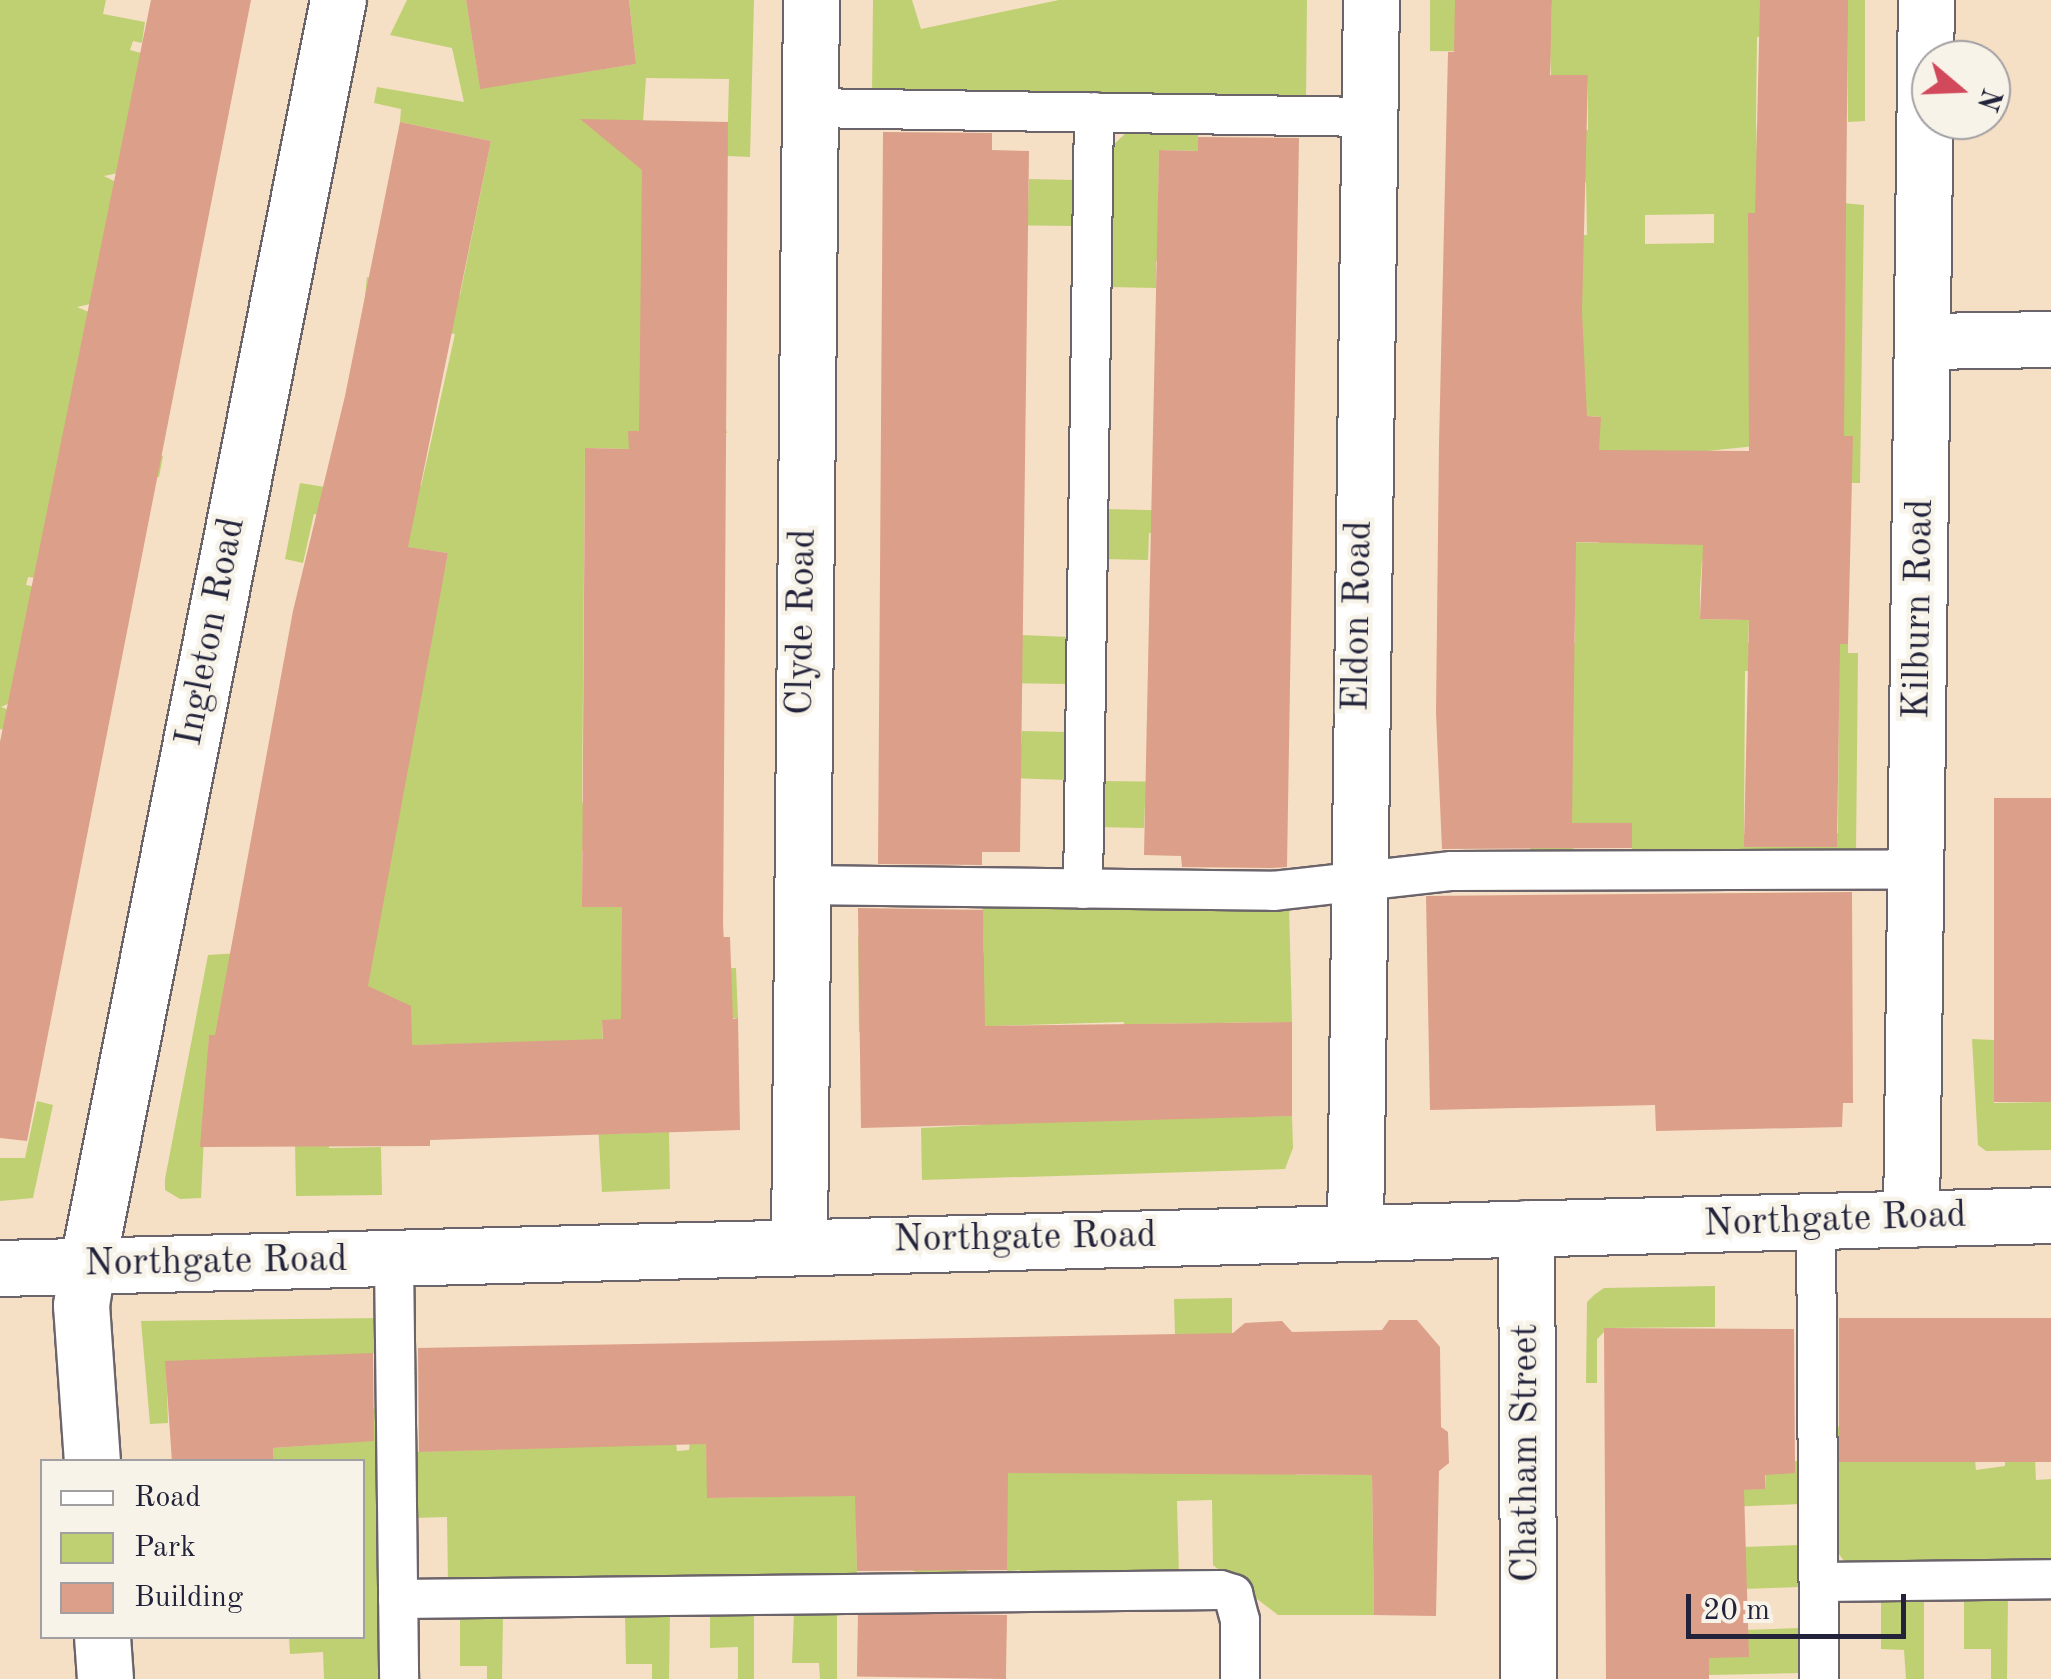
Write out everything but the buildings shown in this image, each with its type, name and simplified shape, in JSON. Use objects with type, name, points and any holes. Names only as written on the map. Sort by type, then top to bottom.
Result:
[{"type":"street","name":"Ingleton Road","points":[[92,1459],[81,1304],[87,1266],[338,0]]},
{"type":"street","name":"Clyde Road","points":[[799,1243],[811,0]]},
{"type":"street","name":"Eldon Road","points":[[1355,1232],[1356,881],[1371,0]]},
{"type":"street","name":"Kilburn Road","points":[[1911,1219],[1925,341],[1926,0]]},
{"type":"street","points":[[1925,341],[2051,339]]},
{"type":"street","name":"Northgate Road","points":[[0,1268],[394,1259],[799,1243],[2051,1215]]},
{"type":"street","name":"Chatham Street","points":[[1526,1228],[1528,1679]]},
{"type":"street","points":[[102,1639],[104,1679]]},
{"type":"lane","points":[[810,108],[1368,116]]},
{"type":"lane","points":[[1084,889],[1094,112]]},
{"type":"lane","points":[[800,885],[1274,891],[1452,871],[1916,870]]},
{"type":"lane","points":[[1816,1222],[1819,1679]]},
{"type":"lane","points":[[394,1259],[399,1679]]},
{"type":"lane","points":[[1820,1582],[2051,1580]]},
{"type":"lane","points":[[398,1598],[1220,1590],[1233,1594],[1240,1620],[1240,1679]]},
{"type":"green space","points":[[0,0],[106,0],[103,14],[145,22],[142,43],[133,41],[130,50],[141,53],[118,173],[104,176],[116,182],[90,304],[77,307],[91,313],[66,437],[163,456],[159,477],[61,458],[36,578],[28,577],[26,585],[36,587],[12,702],[1,707],[12,711],[8,731],[0,729]]},
{"type":"green space","points":[[407,0],[466,0],[480,88],[636,64],[629,0],[754,0],[750,157],[727,156],[729,79],[646,78],[643,122],[642,154],[727,433],[629,431],[629,449],[585,448],[582,803],[625,804],[625,850],[582,851],[582,906],[622,907],[622,923],[723,924],[724,937],[687,938],[665,970],[736,968],[738,1018],[602,1021],[607,1134],[669,1132],[670,1189],[602,1192],[593,1041],[326,1047],[329,1148],[381,1147],[382,1195],[296,1196],[295,1145],[228,1035],[209,1035],[201,1198],[180,1199],[165,1190],[165,1179],[208,955],[239,953],[442,584],[448,553],[407,547],[410,529],[314,514],[303,563],[285,559],[300,483],[325,487],[329,470],[421,486],[455,334],[363,315],[367,277],[460,295],[491,141],[400,122],[401,109],[374,103],[377,87],[464,102],[452,48],[390,35]]},
{"type":"green space","points":[[873,0],[912,0],[921,29],[1059,0],[1307,0],[1306,99],[872,95]]},
{"type":"green space","points":[[1430,0],[1455,0],[1551,31],[1552,0],[1865,0],[1865,121],[1848,122],[1847,36],[1757,37],[1756,122],[1758,195],[1864,205],[1860,483],[1852,483],[1852,436],[1707,451],[1706,478],[1751,561],[1702,561],[1700,589],[1700,619],[1749,620],[1748,643],[1848,644],[1848,653],[1858,653],[1856,854],[1632,857],[1632,823],[1574,823],[1573,857],[1443,857],[1442,851],[1530,852],[1538,643],[1575,643],[1575,586],[1538,541],[1599,543],[1600,518],[1578,517],[1601,417],[1579,415],[1547,236],[1587,235],[1586,182],[1548,183],[1549,132],[1588,130],[1588,76],[1551,75],[1550,52],[1430,51]],"holes":[[[1714,214],[1714,243],[1645,244],[1645,215]],[[1745,671],[1839,672],[1838,833],[1744,834]]]},
{"type":"green space","points":[[1128,131],[1198,132],[1198,151],[1159,150],[1158,214],[1196,262],[1156,261],[1156,288],[1110,287],[1112,146]]},
{"type":"green space","points":[[1029,179],[1075,180],[1074,226],[990,225],[1028,207]]},
{"type":"green space","points":[[1104,509],[1189,511],[1188,533],[1149,533],[1148,560],[1104,559]]},
{"type":"green space","points":[[1021,635],[1069,637],[1069,684],[985,683]]},
{"type":"green space","points":[[1022,731],[1068,732],[1068,780],[980,777],[1020,761]]},
{"type":"green space","points":[[1100,781],[1184,782],[1145,803],[1144,828],[1098,827]]},
{"type":"green space","points":[[982,901],[1289,905],[1292,1022],[1142,1024],[1143,1117],[1292,1116],[1293,1148],[1285,1169],[922,1180],[921,1128],[981,1125],[979,1029],[859,1032],[858,937],[942,937],[984,953]],"holes":[[[1124,1022],[1127,1118],[991,1027]]]},
{"type":"green space","points":[[1972,1039],[1994,1040],[1994,1103],[2051,1102],[2051,1150],[1986,1151],[1978,1145]]},
{"type":"green space","points":[[37,1101],[53,1105],[33,1198],[0,1201],[0,1158],[25,1158]]},
{"type":"green space","points":[[1715,1286],[1715,1327],[1608,1328],[1597,1339],[1597,1383],[1586,1383],[1587,1302],[1594,1295],[1604,1288]]},
{"type":"green space","points":[[1232,1298],[1232,1384],[1296,1475],[1372,1475],[1374,1615],[1278,1615],[1213,1565],[1212,1500],[1177,1501],[1179,1575],[1020,1578],[1020,1570],[1007,1571],[1001,1474],[1175,1335],[1174,1299]]},
{"type":"green space","points":[[381,1318],[381,1353],[349,1355],[351,1410],[382,1408],[385,1679],[324,1679],[323,1652],[290,1654],[289,1639],[365,1639],[365,1459],[274,1459],[273,1448],[314,1445],[166,1361],[168,1423],[150,1424],[141,1321]]},
{"type":"green space","points":[[2033,1420],[2036,1480],[2051,1479],[2051,1564],[1848,1566],[1835,1549],[1832,1427],[1851,1426],[1975,1460],[1976,1470],[2005,1466],[2004,1422]]},
{"type":"green space","points":[[690,1440],[706,1440],[708,1498],[867,1495],[967,1518],[967,1578],[927,1578],[912,1570],[856,1506],[857,1576],[448,1581],[447,1517],[413,1518],[412,1452],[676,1444],[677,1451],[689,1450]]},
{"type":"green space","points":[[1800,1461],[1800,1504],[1705,1508],[1704,1490],[1765,1489],[1766,1462]]},
{"type":"green space","points":[[1799,1545],[1800,1587],[1709,1590],[1743,1547]]},
{"type":"green space","points":[[2008,1597],[2007,1679],[1991,1679],[1991,1649],[1964,1649],[1964,1598]]},
{"type":"green space","points":[[1924,1598],[1924,1679],[1906,1679],[1904,1650],[1881,1649],[1881,1599]]},
{"type":"green space","points":[[837,1612],[837,1679],[820,1679],[819,1663],[792,1663],[794,1613]]},
{"type":"green space","points":[[670,1613],[669,1679],[652,1679],[652,1664],[626,1664],[625,1614]]},
{"type":"green space","points":[[754,1613],[754,1679],[738,1679],[738,1647],[710,1648],[710,1614]]},
{"type":"green space","points":[[460,1616],[503,1616],[502,1679],[487,1679],[487,1666],[460,1666]]},
{"type":"green space","points":[[1800,1628],[1801,1673],[1709,1675],[1709,1658],[1744,1630]]}]
